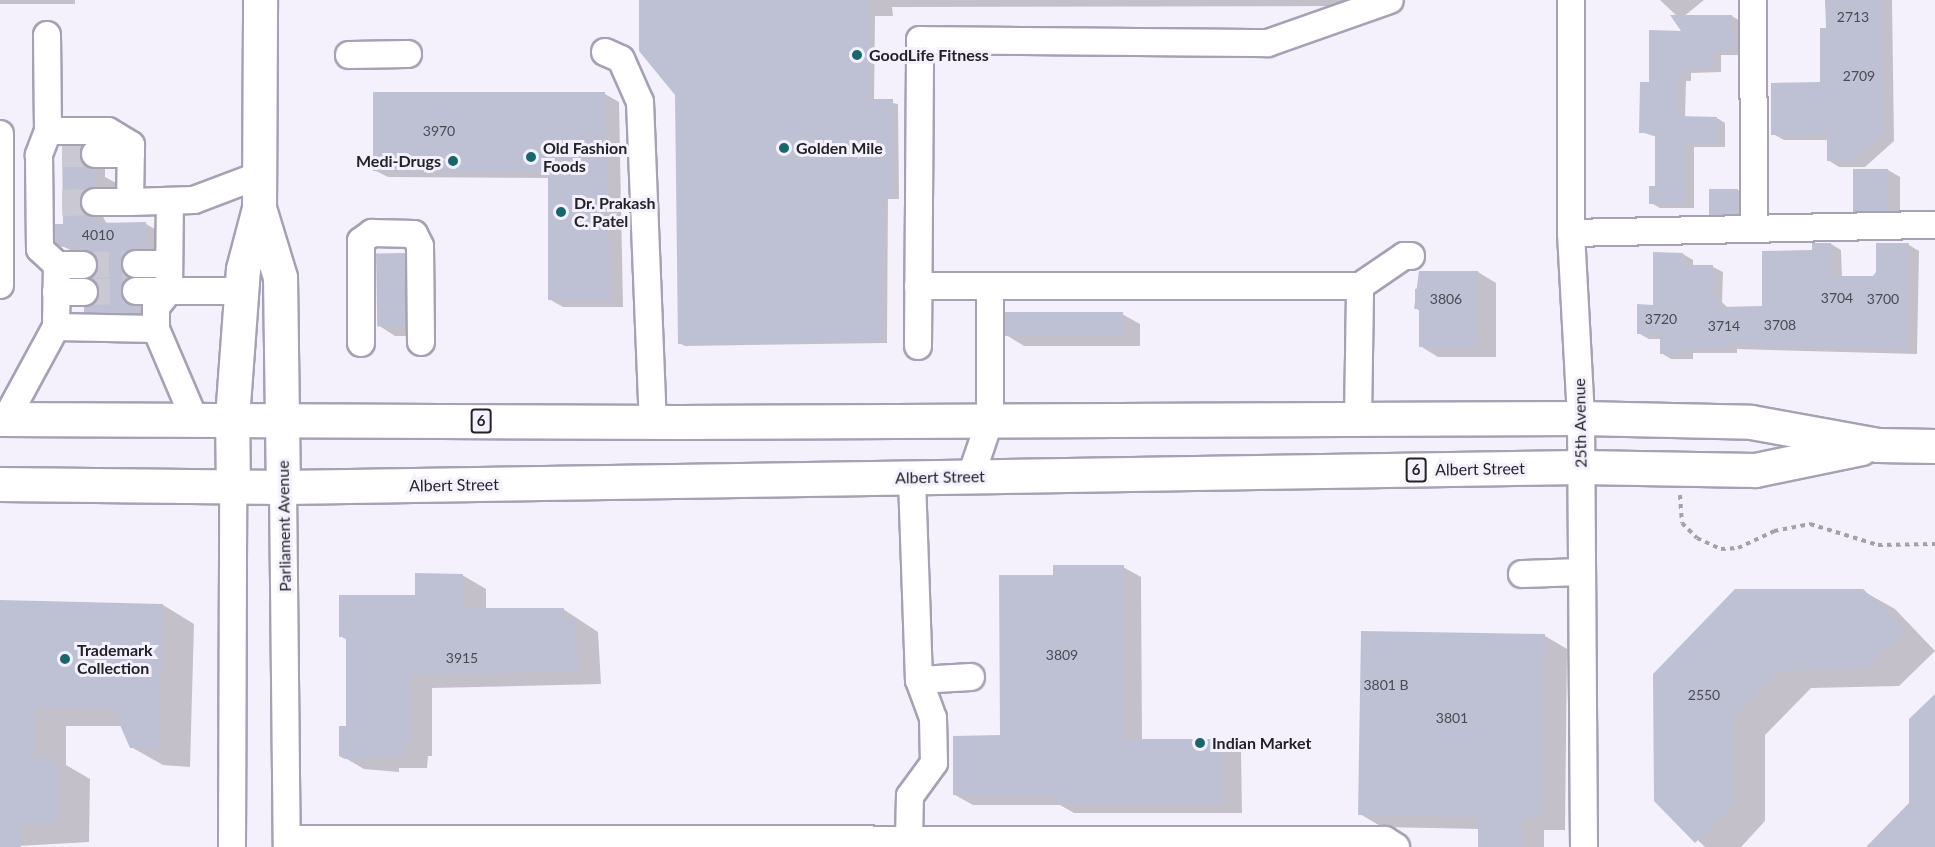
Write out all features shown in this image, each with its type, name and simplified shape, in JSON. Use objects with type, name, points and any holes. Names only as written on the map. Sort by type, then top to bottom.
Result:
[{"type":"main road","name":"Parliament Avenue","points":[[233,486],[232,418],[242,291],[260,208],[260,0]]},
{"type":"main road","name":"Parliament Avenue","points":[[260,208],[280,277],[283,488]]},
{"type":"main road","name":"Albert Street","points":[[3,419],[232,418],[653,422],[1581,418],[1751,422],[1878,445],[1935,446]]},
{"type":"main road","name":"Albert Street","points":[[0,484],[283,488],[1581,467],[1755,470],[1878,445]]},
{"type":"street","points":[[918,346],[920,40],[1268,43],[1390,0]]},
{"type":"street","name":"25th Avenue","points":[[1571,0],[1571,233],[1581,418],[1584,847]]},
{"type":"street","points":[[1753,0],[1754,228]]},
{"type":"street","points":[[47,35],[51,203],[40,249],[57,265],[83,265]]},
{"type":"street","points":[[605,52],[621,59],[640,102],[653,422]]},
{"type":"street","points":[[349,55],[408,54]]},
{"type":"street","points":[[48,131],[108,131],[131,145],[130,202]]},
{"type":"street","points":[[0,134],[0,285]]},
{"type":"street","points":[[94,154],[131,154]]},
{"type":"street","points":[[95,202],[194,200],[260,175]]},
{"type":"street","points":[[170,201],[169,291],[156,307],[156,329],[194,418]]},
{"type":"street","points":[[1571,233],[1935,225]]},
{"type":"street","points":[[361,342],[361,241],[372,233],[414,234],[420,246],[421,342]]},
{"type":"street","points":[[918,286],[1360,286],[1404,256],[1411,256]]},
{"type":"street","points":[[136,264],[169,264]]},
{"type":"street","points":[[3,419],[56,327],[57,265]]},
{"type":"street","points":[[971,476],[990,420],[990,286]]},
{"type":"street","points":[[1358,419],[1360,286]]},
{"type":"street","points":[[136,291],[242,291]]},
{"type":"street","points":[[56,292],[84,292]]},
{"type":"street","points":[[56,327],[156,329]]},
{"type":"street","points":[[909,839],[910,796],[934,763],[933,718],[919,680],[912,477]]},
{"type":"street","name":"Parliament Avenue","points":[[232,847],[233,486]]},
{"type":"street","name":"Parliament Avenue","points":[[283,488],[287,843]]},
{"type":"street","points":[[1522,574],[1582,572]]},
{"type":"street","points":[[919,680],[971,677]]},
{"type":"street","points":[[287,843],[909,839],[1385,840],[1396,847]]},
{"type":"path","points":[[1680,468],[1682,523],[1696,538],[1714,547],[1738,548],[1774,531],[1810,524],[1878,544],[1935,544]]},
{"type":"building","name":"Golden Mile","points":[[639,0],[870,0],[869,99],[893,99],[894,197],[883,196],[881,341],[678,344],[675,95],[639,51]]},
{"type":"building","points":[[1825,0],[1881,0],[1883,135],[1854,161],[1827,161],[1827,134],[1771,135],[1771,83],[1820,82],[1820,28],[1826,28]]},
{"type":"building","points":[[1670,15],[1732,15],[1733,51],[1713,51],[1713,68],[1683,69],[1682,77],[1678,77],[1677,116],[1717,117],[1717,143],[1686,143],[1686,204],[1649,204],[1649,186],[1655,186],[1655,133],[1639,133],[1640,82],[1649,82],[1649,30],[1681,31]]},
{"type":"building","points":[[373,92],[605,92],[610,300],[548,300],[548,171],[373,171]]},
{"type":"building","points":[[62,147],[82,147],[82,162],[95,169],[95,187],[82,194],[80,203],[87,215],[95,217],[95,223],[146,222],[147,245],[136,246],[121,263],[130,278],[123,284],[123,298],[137,306],[137,314],[84,313],[84,307],[97,299],[97,285],[89,278],[98,264],[83,246],[59,247],[55,242],[55,224],[63,224]]},
{"type":"building","points":[[1853,169],[1888,169],[1888,212],[1853,212]]},
{"type":"building","points":[[1709,189],[1738,189],[1738,215],[1709,215]]},
{"type":"building","points":[[1812,243],[1831,243],[1832,276],[1873,276],[1876,272],[1876,243],[1909,243],[1907,349],[1727,344],[1727,348],[1684,349],[1684,354],[1660,354],[1660,334],[1637,334],[1637,304],[1653,305],[1653,252],[1683,253],[1683,265],[1713,265],[1713,298],[1719,298],[1719,307],[1762,306],[1762,251],[1812,250]]},
{"type":"building","points":[[405,253],[406,326],[377,326],[376,254]]},
{"type":"building","points":[[1419,271],[1478,271],[1478,347],[1419,347],[1419,309],[1414,309]]},
{"type":"building","points":[[1005,312],[1123,312],[1123,336],[1005,336]]},
{"type":"building","points":[[1053,565],[1124,565],[1124,739],[1224,739],[1224,803],[1054,803],[1054,795],[953,795],[953,736],[1000,735],[999,575],[1053,575]]},
{"type":"building","points":[[415,573],[463,574],[463,608],[564,608],[564,617],[575,617],[578,671],[409,675],[409,743],[405,743],[404,756],[345,759],[339,756],[339,726],[346,726],[346,637],[339,637],[339,595],[415,595]]},
{"type":"building","points":[[1735,589],[1863,589],[1906,630],[1866,668],[1778,671],[1734,717],[1734,803],[1695,843],[1654,801],[1653,674]]},
{"type":"building","points":[[0,600],[163,604],[158,749],[130,748],[113,709],[35,708],[34,758],[58,759],[57,824],[21,824],[21,847],[0,847]]},
{"type":"building","points":[[1361,631],[1545,634],[1542,818],[1522,818],[1522,847],[1478,847],[1478,817],[1358,815]]},
{"type":"building","points":[[1935,694],[1935,847],[1866,847],[1909,803],[1909,719]]},
{"type":"tunnel","points":[[62,154],[95,154]]},
{"type":"tunnel","points":[[62,203],[95,202]]},
{"type":"tunnel","points":[[83,265],[136,264]]},
{"type":"tunnel","points":[[84,292],[136,291]]},
{"type":"place","name":"GoodLife Fitness","points":[[857,55]]},
{"type":"place","name":"Golden Mile","points":[[784,148]]},
{"type":"place","name":"Old Fashion Foods","points":[[531,157]]},
{"type":"place","name":"Medi-Drugs","points":[[453,161]]},
{"type":"place","name":"Dr. Prakash C. Patel","points":[[561,212]]},
{"type":"place","name":"Trademark Collection","points":[[65,659]]},
{"type":"place","name":"Indian Market","points":[[1200,743]]}]
